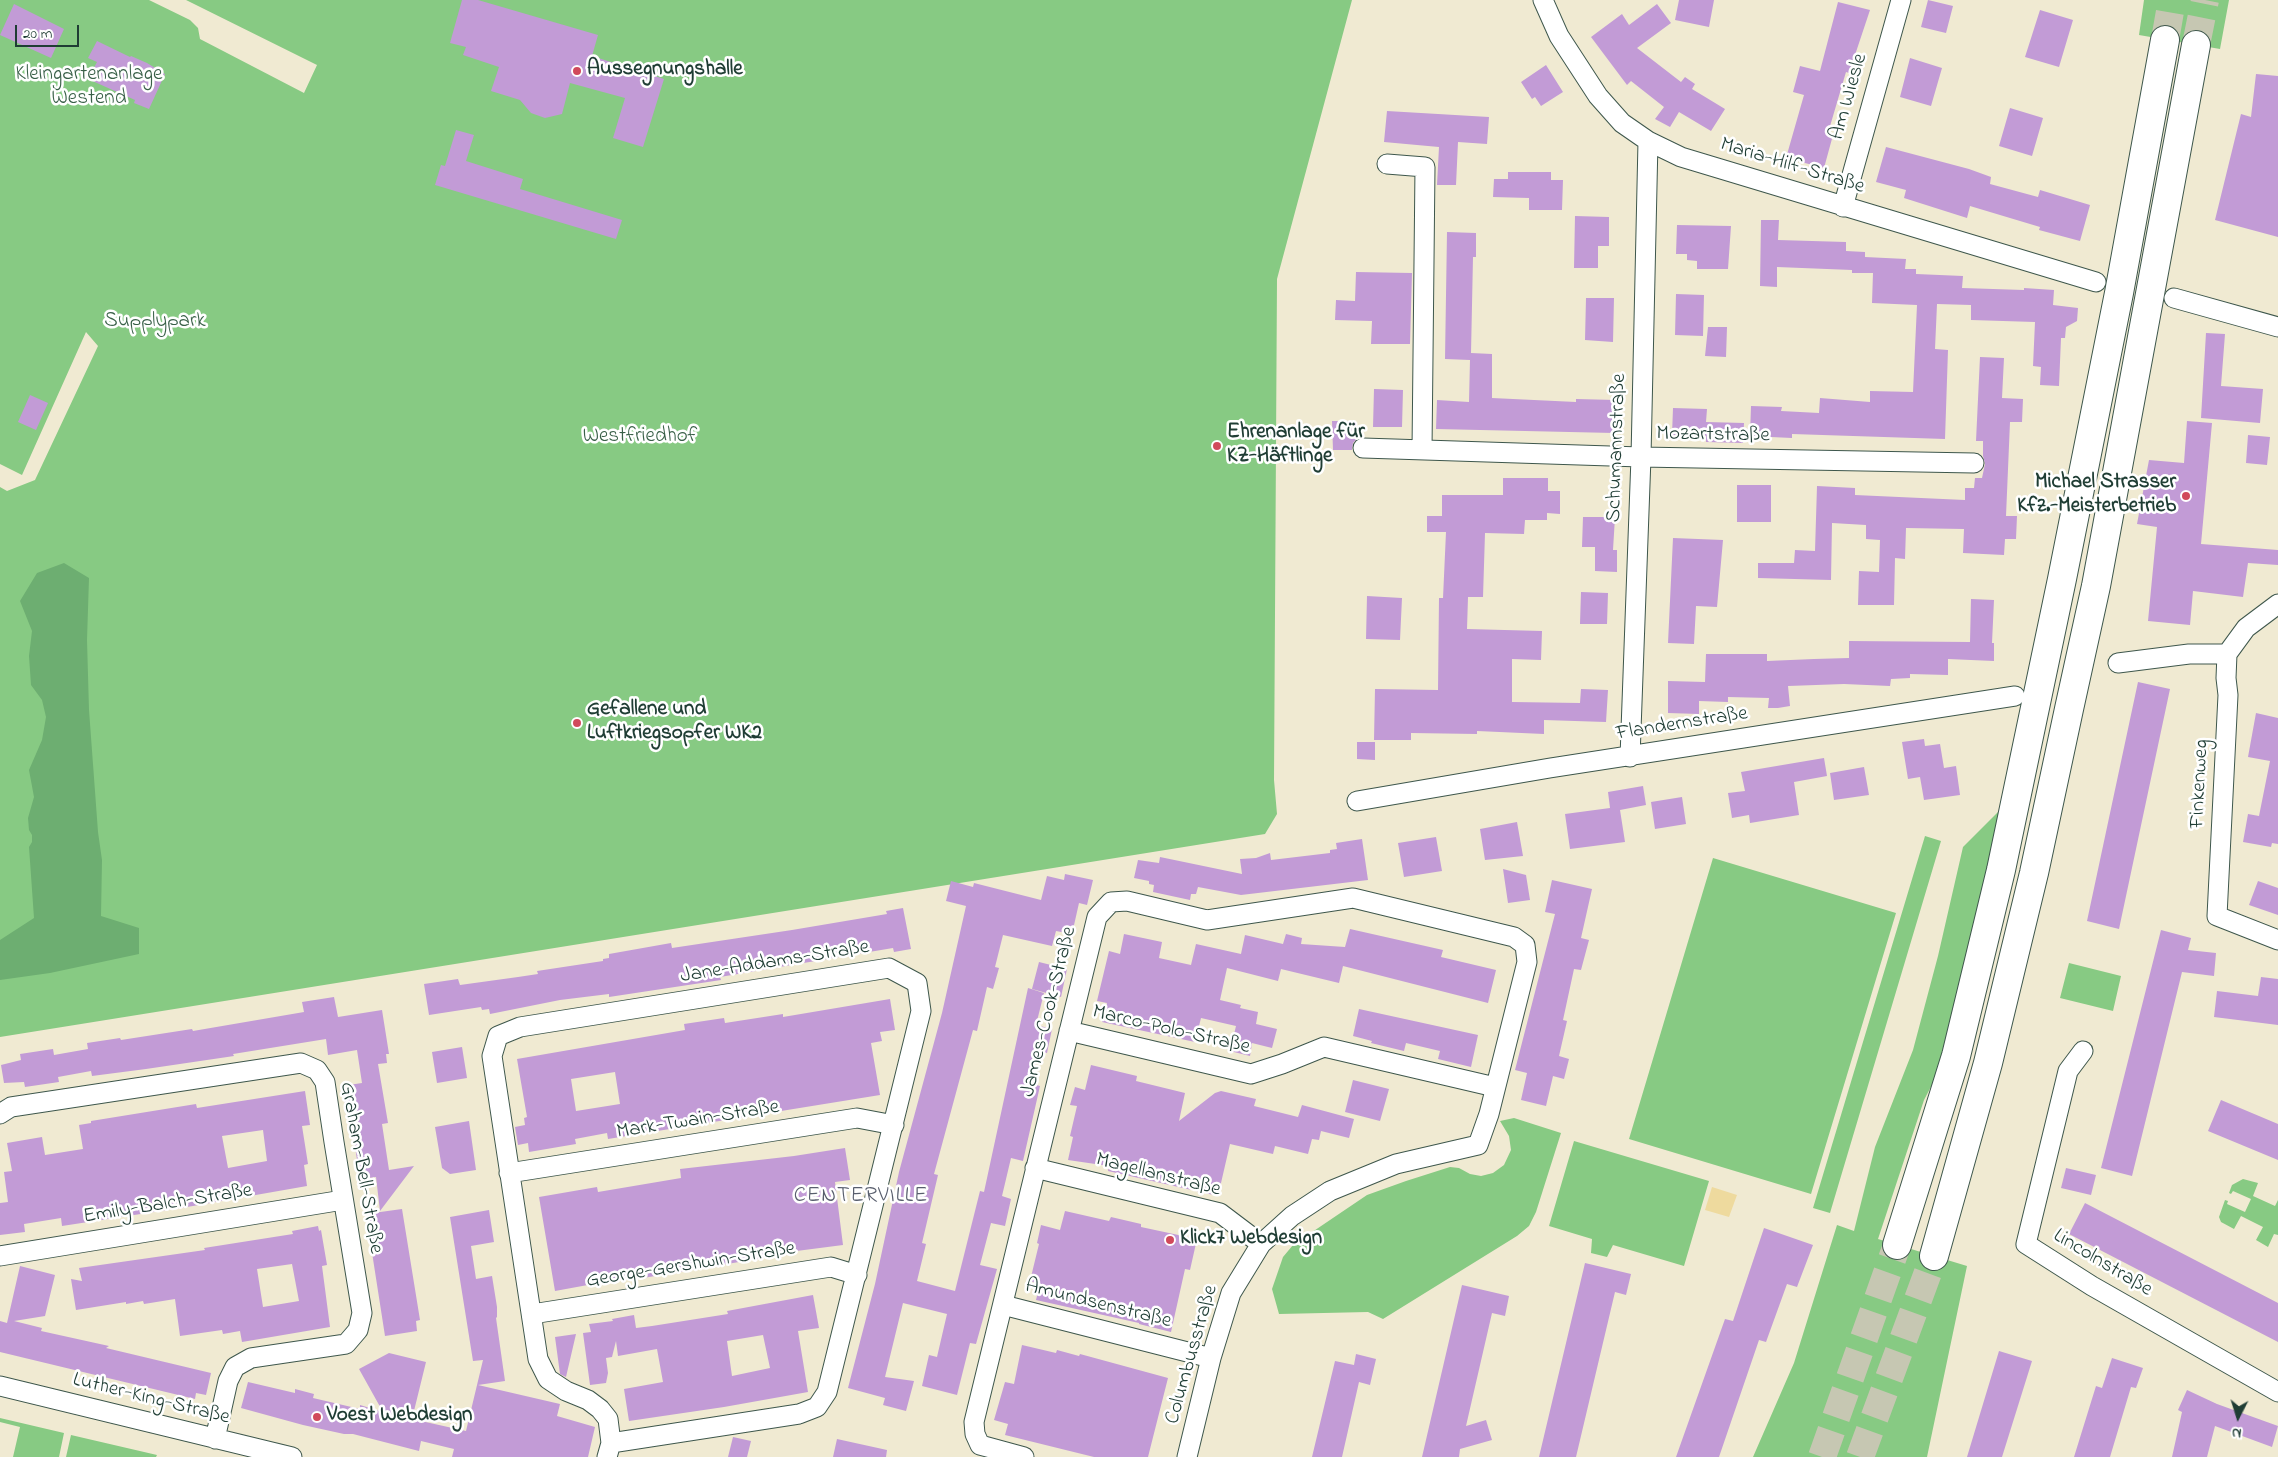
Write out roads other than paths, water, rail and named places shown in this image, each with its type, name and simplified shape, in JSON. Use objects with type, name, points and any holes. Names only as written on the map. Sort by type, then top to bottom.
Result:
[{"type":"highway","points":[[1898,1245],[1956,1056],[2001,870],[2062,579],[2119,292],[2165,40]]},
{"type":"highway","points":[[1934,1256],[1988,1063],[2055,777],[2096,586],[2196,45]]},
{"type":"street","name":"Maria-Hilf-Straße","points":[[1543,0],[1559,36],[1598,96],[1622,123],[1648,141],[1681,157],[2096,282]]},
{"type":"street","name":"Am Wiesle","points":[[1843,207],[1901,0]]},
{"type":"street","name":"Schumannstraße","points":[[1630,756],[1641,457],[1648,141]]},
{"type":"street","points":[[1387,164],[1426,167],[1422,450]]},
{"type":"street","points":[[2174,298],[2278,327]]},
{"type":"street","name":"Mozartstraße","points":[[1363,448],[1641,457],[1974,463]]},
{"type":"street","points":[[2118,663],[2189,654],[2227,654],[2246,628],[2278,604]]},
{"type":"street","name":"Finkenweg","points":[[2227,654],[2226,678],[2228,694],[2217,916],[2278,940]]},
{"type":"street","name":"Flandernstraße","points":[[1357,801],[2015,696]]},
{"type":"street","name":"James-Cook-Straße","points":[[1024,1457],[980,1445],[975,1434],[974,1422],[1097,917],[1111,902],[1127,900],[1207,920],[1353,898],[1514,937],[1525,945],[1528,962],[1478,1145]]},
{"type":"street","name":"Jane-Addams-Straße","points":[[889,968],[917,982],[921,1011],[894,1125],[827,1392],[817,1407],[799,1414],[609,1450],[608,1419],[600,1408],[588,1400],[566,1391],[548,1379],[538,1359],[492,1056],[498,1036],[520,1027],[889,968]]},
{"type":"street","name":"Marco-Polo-Straße","points":[[1069,1031],[1251,1074],[1324,1047],[1495,1087]]},
{"type":"street","name":"Lincolnstraße","points":[[2083,1051],[2068,1071],[2026,1244],[2092,1286],[2278,1392]]},
{"type":"street","name":"Graham-Bell-Straße","points":[[0,1114],[11,1107],[301,1063],[317,1070],[325,1082],[362,1313],[358,1330],[346,1344],[251,1358],[235,1367],[228,1381],[215,1439]]},
{"type":"street","name":"Mark-Twain-Straße","points":[[509,1173],[857,1118],[894,1125]]},
{"type":"street","name":"Columbusstraße","points":[[1187,1457],[1211,1358],[1231,1294],[1262,1244],[1292,1216],[1330,1191],[1396,1164],[1478,1145]]},
{"type":"street","name":"Magellanstraße","points":[[1035,1168],[1220,1214],[1262,1244]]},
{"type":"street","name":"Emily-Balch-Straße","points":[[0,1256],[343,1200]]},
{"type":"street","name":"George-Gershwin-Straße","points":[[532,1314],[831,1267],[856,1275]]},
{"type":"street","name":"Amundsenstraße","points":[[1003,1305],[1211,1358]]},
{"type":"street","name":"Luther-King-Straße","points":[[0,1386],[292,1457]]},
{"type":"tunnel","points":[[2165,40],[2172,0]]},
{"type":"tunnel","points":[[2196,45],[2205,0]]},
{"type":"tunnel","points":[[1822,1457],[1897,1245]]},
{"type":"tunnel","points":[[1860,1457],[1934,1256]]},
{"type":"place","name":"Aussegnungshalle","points":[[577,71]]},
{"type":"place","name":"Ehrenanlage für KZ-Häftlinge","points":[[1217,446]]},
{"type":"place","name":"Michael Strasser Kfz.-Meisterbetrieb","points":[[2186,496]]},
{"type":"place","name":"Gefallene und Luftkriegsopfer WK2","points":[[577,723]]},
{"type":"place","name":"Klick7 Webdesign","points":[[1170,1240]]},
{"type":"place","name":"Voest Webdesign","points":[[317,1417]]},
{"type":"district","name":"CENTERVILLE","points":[[861,1197]]},
{"type":"park label","name":"Kleingartenanlage Westend","points":[[89,88]]},
{"type":"park label","name":"Supplypark","points":[[155,323]]},
{"type":"park label","name":"Westfriedhof","points":[[640,438]]}]
